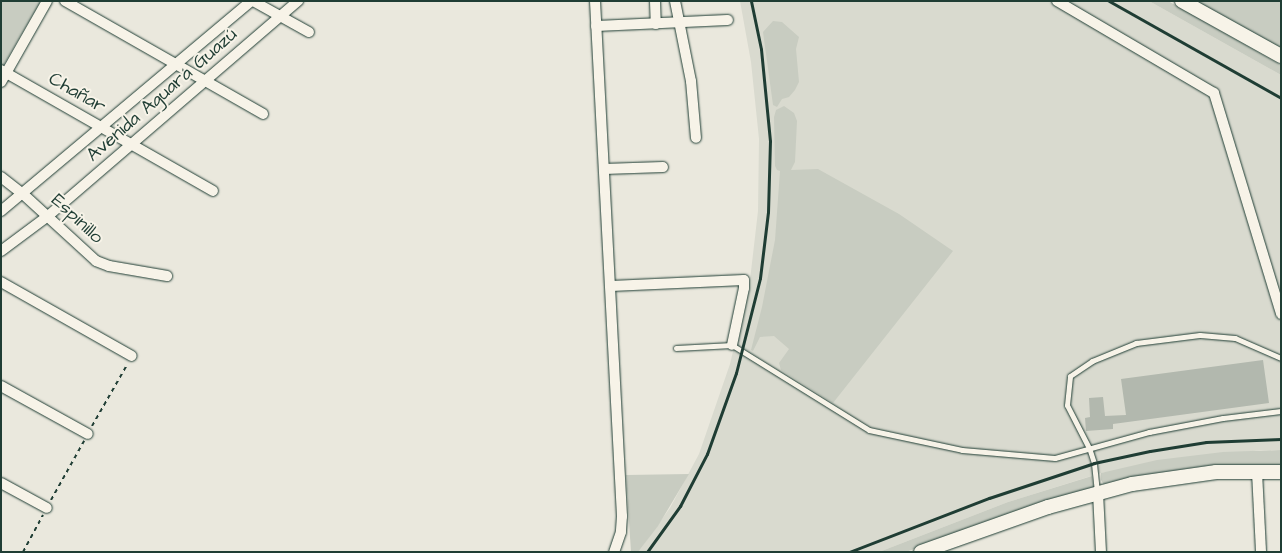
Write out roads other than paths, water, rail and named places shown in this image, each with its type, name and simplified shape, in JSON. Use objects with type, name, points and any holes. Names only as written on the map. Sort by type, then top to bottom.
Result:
[{"type":"main road","points":[[1182,1],[1281,56]]},
{"type":"main road","points":[[921,552],[950,546],[1048,506],[1132,484],[1173,477],[1281,472]]},
{"type":"street","points":[[1,82],[4,71],[47,1]]},
{"type":"street","points":[[65,1],[263,114]]},
{"type":"street","points":[[252,1],[309,32]]},
{"type":"street","name":"Avenida Aguará Guazú","points":[[1,211],[252,1]]},
{"type":"street","name":"Avenida Aguará Guazú","points":[[1,251],[48,216],[298,1]]},
{"type":"street","points":[[595,1],[622,516],[621,532],[614,552]]},
{"type":"street","points":[[655,1],[656,24]]},
{"type":"street","points":[[675,1],[693,94],[696,138]]},
{"type":"street","points":[[1057,1],[1214,93],[1281,314]]},
{"type":"street","points":[[596,26],[728,20]]},
{"type":"street","name":"Chañar","points":[[4,71],[212,191]]},
{"type":"street","points":[[604,169],[663,167]]},
{"type":"street","name":"Espinillo","points":[[1,177],[48,216],[96,261],[109,266],[167,276]]},
{"type":"street","points":[[611,286],[744,280],[732,345]]},
{"type":"street","points":[[1,282],[132,356]]},
{"type":"street","points":[[1,386],[88,434]]},
{"type":"street","points":[[1257,472],[1261,552]]},
{"type":"street","points":[[1,483],[47,508]]},
{"type":"street","points":[[1098,493],[1101,552]]},
{"type":"lane","points":[[1098,493],[1094,463],[1089,448],[1067,405],[1070,376],[1092,361],[1136,343],[1200,335],[1235,338],[1281,358]]},
{"type":"lane","points":[[676,348],[732,345],[873,431],[962,450],[994,454],[1055,458],[1150,432],[1223,418],[1281,411]]},
{"type":"railway","points":[[647,552],[680,506],[707,454],[736,373],[760,278],[768,212],[770,141],[761,49],[751,1]]},
{"type":"railway","points":[[1109,1],[1281,98]]},
{"type":"railway","points":[[849,552],[989,498],[1094,463],[1206,442],[1281,439]]}]
